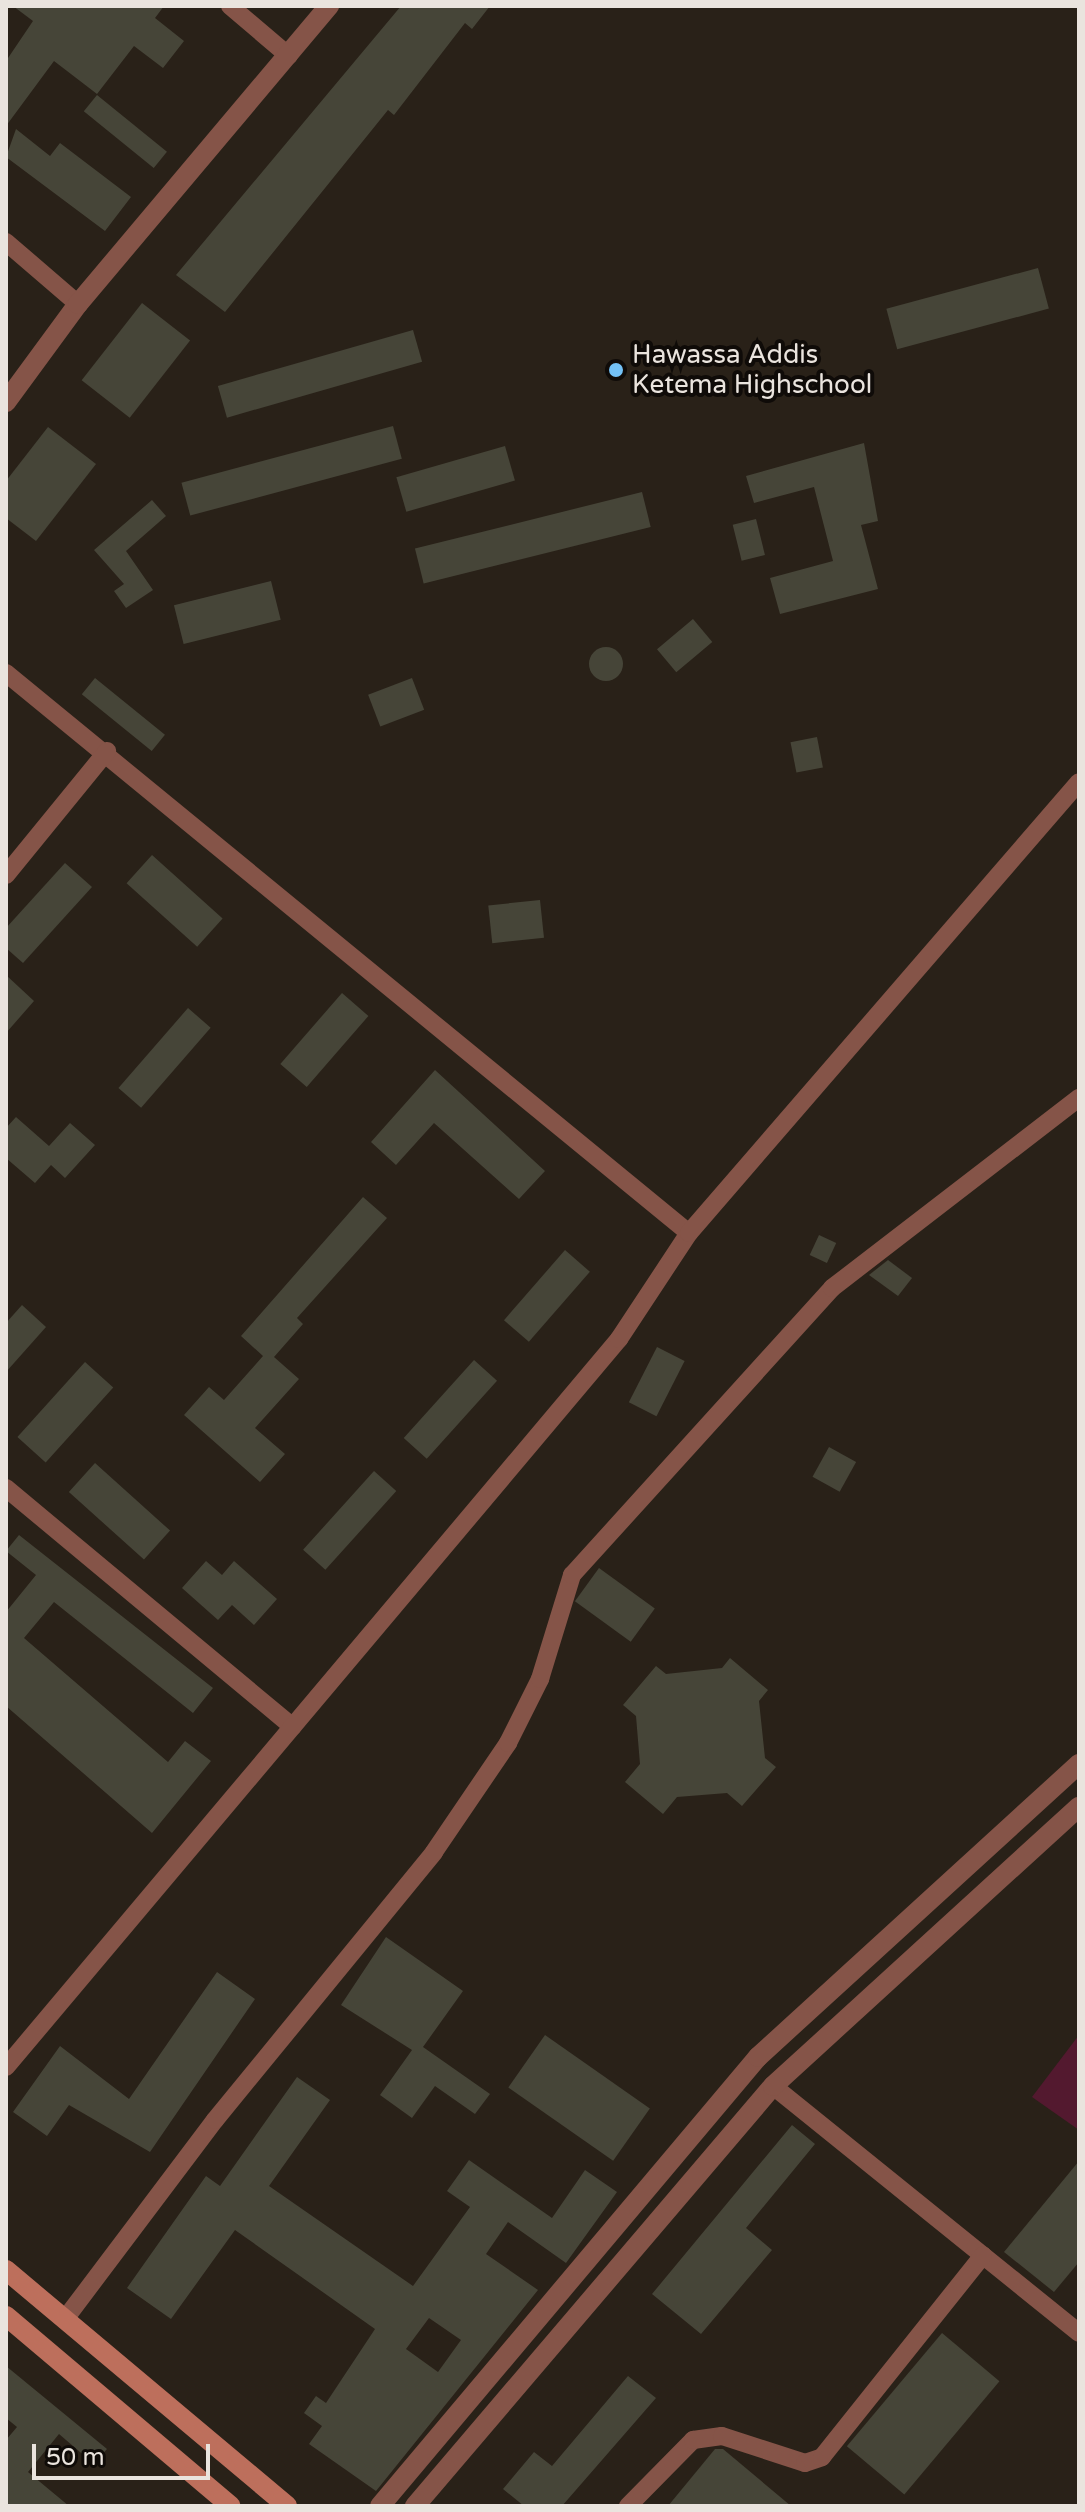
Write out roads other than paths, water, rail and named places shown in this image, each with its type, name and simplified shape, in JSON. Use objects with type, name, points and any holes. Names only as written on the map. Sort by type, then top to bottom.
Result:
[{"type":"main road","points":[[6,2270],[287,2506]]},
{"type":"main road","points":[[6,2316],[231,2506]]},
{"type":"street","points":[[230,6],[289,56]]},
{"type":"street","points":[[6,402],[78,304],[329,6]]},
{"type":"street","points":[[6,242],[78,304]]},
{"type":"street","points":[[6,673],[107,751],[689,1233]]},
{"type":"street","points":[[6,875],[107,751]]},
{"type":"street","points":[[6,2067],[619,1339],[689,1233],[1079,782]]},
{"type":"street","points":[[65,2319],[442,1840],[508,1743],[540,1679],[572,1575],[832,1288],[1079,1098]]},
{"type":"street","points":[[6,1488],[293,1727]]},
{"type":"street","points":[[380,2506],[758,2057],[1079,1764]]},
{"type":"street","points":[[415,2506],[773,2086],[1079,1807]]},
{"type":"street","points":[[773,2086],[1079,2333]]},
{"type":"street","points":[[628,2506],[693,2440],[722,2436],[805,2463],[822,2457],[983,2255]]},
{"type":"place","name":"Hawassa Addis Ketema Highschool","points":[[616,370]]}]
